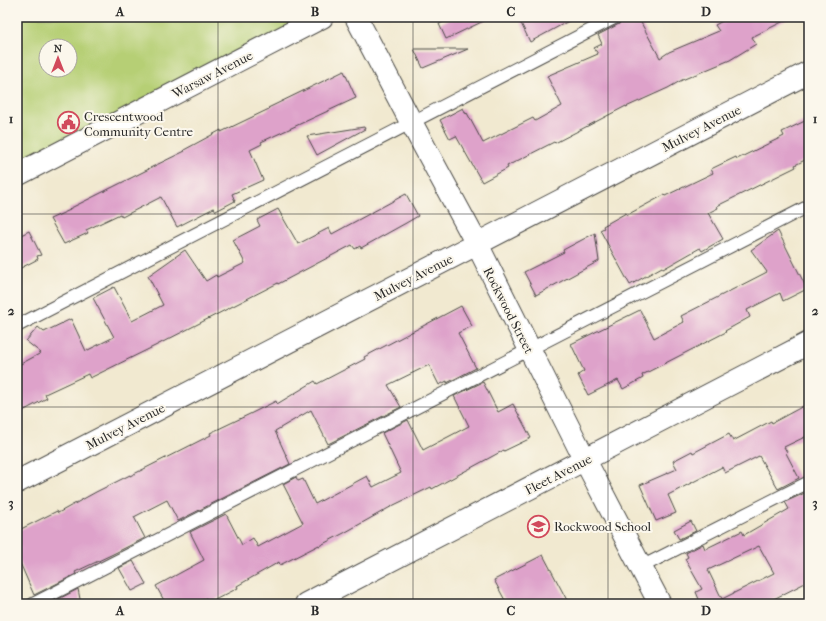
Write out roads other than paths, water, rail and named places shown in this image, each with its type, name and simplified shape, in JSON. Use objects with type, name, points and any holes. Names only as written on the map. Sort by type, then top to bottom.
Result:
[{"type":"street","name":"Warsaw Avenue","points":[[17,175],[322,17]]},
{"type":"street","name":"Rockwood Street","points":[[356,17],[410,122],[477,244],[585,460],[660,604]]},
{"type":"street","name":"Mulvey Avenue","points":[[17,482],[809,72]]},
{"type":"street","name":"Fleet Avenue","points":[[306,604],[809,344]]},
{"type":"lane","points":[[17,326],[616,17]]},
{"type":"lane","points":[[33,604],[809,206]]},
{"type":"lane","points":[[641,567],[809,482]]},
{"type":"place","name":"Crescentwood Community Centre","points":[[68,123]]},
{"type":"place","name":"Rockwood School","points":[[538,526]]}]
